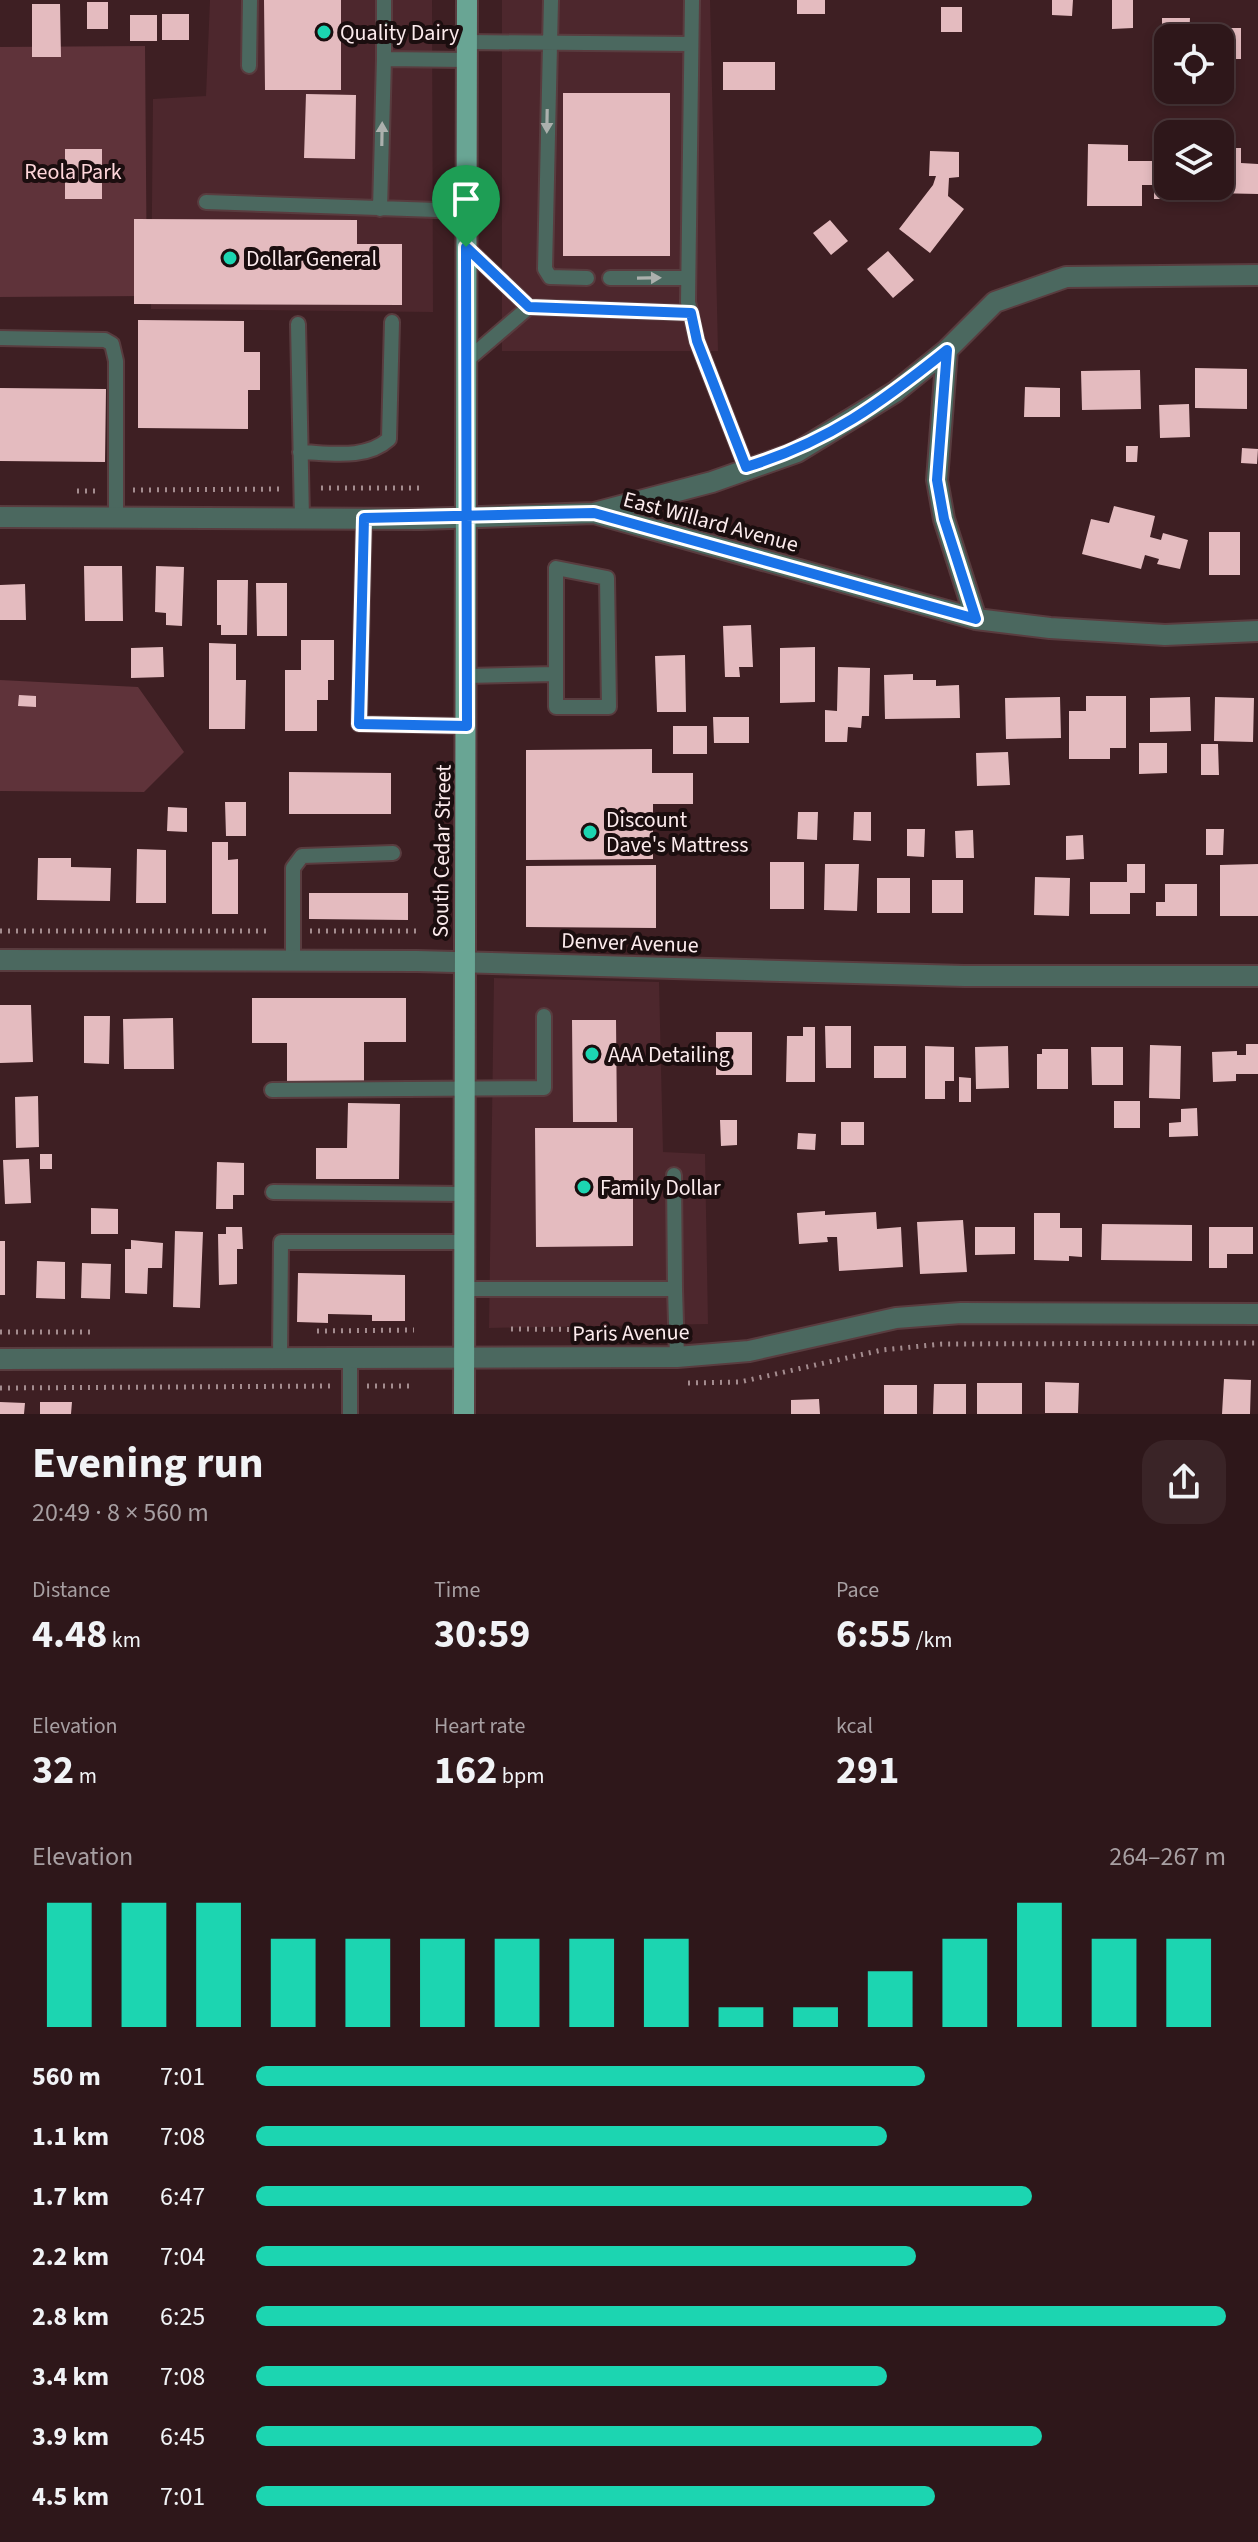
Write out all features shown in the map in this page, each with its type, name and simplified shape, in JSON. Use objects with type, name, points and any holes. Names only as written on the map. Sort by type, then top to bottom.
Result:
[{"type":"main road","name":"South Cedar Street","points":[[464,1414],[467,0]]},
{"type":"street","points":[[594,513],[712,482],[746,467],[797,452],[895,392],[947,350],[995,302],[1066,277],[1258,275]]},
{"type":"street","points":[[947,350],[937,480],[944,519],[976,619]]},
{"type":"street","name":"East Willard Avenue","points":[[0,517],[421,519],[464,515],[594,513],[976,619],[1050,628],[1165,635],[1258,631]]},
{"type":"street","name":"Denver Avenue","points":[[0,960],[464,962],[964,976],[1258,976]]},
{"type":"street","name":"Paris Avenue","points":[[0,1359],[677,1357],[749,1351],[896,1318],[961,1313],[1258,1314]]},
{"type":"lane","points":[[249,66],[250,0]]},
{"type":"lane","points":[[380,209],[384,0]]},
{"type":"lane","points":[[551,0],[545,269],[550,277],[587,278]]},
{"type":"lane","points":[[692,0],[688,278],[691,313],[697,341],[746,467]]},
{"type":"lane","points":[[384,59],[548,43],[691,44]]},
{"type":"lane","points":[[206,202],[466,211]]},
{"type":"lane","points":[[466,247],[529,307],[691,313]]},
{"type":"lane","points":[[610,278],[688,278]]},
{"type":"lane","points":[[465,362],[529,307]]},
{"type":"lane","points":[[300,452],[363,453],[378,449],[389,439],[392,322]]},
{"type":"lane","points":[[298,324],[302,518]]},
{"type":"lane","points":[[0,338],[105,340],[112,344],[116,361],[116,516]]},
{"type":"lane","points":[[364,518],[359,724],[467,726]]},
{"type":"lane","points":[[556,568],[607,578],[609,707],[556,707],[556,674],[556,568]]},
{"type":"lane","points":[[466,676],[556,674]]},
{"type":"lane","points":[[293,961],[293,868],[302,856],[393,853]]},
{"type":"lane","points":[[272,1090],[544,1088],[544,1016]]},
{"type":"lane","points":[[674,1175],[677,1357]]},
{"type":"lane","points":[[273,1192],[464,1194]]},
{"type":"lane","points":[[280,1359],[281,1242],[464,1242]]},
{"type":"lane","points":[[464,1289],[675,1289]]},
{"type":"lane","points":[[350,1359],[350,1414]]},
{"type":"path","points":[[72,491],[420,488]]},
{"type":"path","points":[[0,931],[417,931]]},
{"type":"path","points":[[281,1332],[414,1330]]},
{"type":"path","points":[[0,1332],[109,1332]]},
{"type":"path","points":[[679,1383],[740,1382],[882,1350],[942,1344],[1258,1343]]},
{"type":"path","points":[[0,1388],[414,1386]]},
{"type":"shaded area","points":[[210,0],[432,0],[433,312],[151,309],[153,99],[206,96]]},
{"type":"shaded area","points":[[502,0],[710,0],[718,351],[502,351]]},
{"type":"shaded area","points":[[494,978],[659,982],[663,1152],[705,1154],[708,1324],[489,1328]]},
{"type":"green space","name":"Reola Park","points":[[145,46],[147,296],[0,297],[0,47]]},
{"type":"green space","points":[[0,680],[138,687],[184,752],[144,792],[0,791]]},
{"type":"building","points":[[264,0],[341,0],[341,90],[265,90]]},
{"type":"building","points":[[797,0],[825,0],[825,14],[797,14]]},
{"type":"building","points":[[1052,0],[1073,0],[1072,16],[1052,15]]},
{"type":"building","points":[[1112,0],[1133,0],[1133,28],[1112,29]]},
{"type":"building","points":[[87,2],[108,2],[108,29],[87,29]]},
{"type":"building","points":[[32,4],[60,4],[61,57],[32,57]]},
{"type":"building","points":[[941,7],[962,7],[962,32],[941,32]]},
{"type":"building","points":[[162,14],[189,14],[189,40],[162,40]]},
{"type":"building","points":[[130,15],[157,15],[157,41],[130,41]]},
{"type":"building","points":[[1162,18],[1190,18],[1190,24],[1162,24]]},
{"type":"building","points":[[1234,28],[1241,28],[1241,59],[1234,59]]},
{"type":"building","points":[[723,62],[775,62],[775,90],[723,90]]},
{"type":"building","points":[[563,93],[670,93],[670,256],[563,256]]},
{"type":"building","points":[[306,94],[356,95],[355,159],[304,158]]},
{"type":"building","points":[[1088,144],[1128,145],[1128,161],[1154,161],[1154,185],[1142,185],[1142,206],[1087,206]]},
{"type":"building","points":[[1234,148],[1241,148],[1241,163],[1258,164],[1258,194],[1234,193]]},
{"type":"building","points":[[65,149],[102,149],[102,199],[65,199]]},
{"type":"building","points":[[930,151],[959,152],[959,177],[949,178],[948,196],[964,209],[930,253],[899,229],[933,185],[936,176],[929,176]]},
{"type":"building","points":[[134,219],[357,220],[357,244],[402,244],[402,305],[134,304]]},
{"type":"building","points":[[830,220],[848,241],[831,255],[813,233]]},
{"type":"building","points":[[888,251],[914,280],[893,298],[867,269]]},
{"type":"building","points":[[138,320],[244,321],[244,352],[260,352],[260,390],[248,390],[248,429],[138,428]]},
{"type":"building","points":[[1195,368],[1247,369],[1247,409],[1195,408]]},
{"type":"building","points":[[1140,370],[1141,409],[1082,410],[1081,371]]},
{"type":"building","points":[[1025,387],[1060,388],[1060,417],[1024,417]]},
{"type":"building","points":[[0,388],[106,389],[105,462],[0,461]]},
{"type":"building","points":[[1189,404],[1190,437],[1160,438],[1159,405]]},
{"type":"building","points":[[1126,446],[1138,446],[1137,462],[1126,462]]},
{"type":"building","points":[[1242,448],[1258,449],[1257,464],[1241,463]]},
{"type":"building","points":[[1114,506],[1155,516],[1150,537],[1161,540],[1163,533],[1188,540],[1180,569],[1157,564],[1159,559],[1145,555],[1141,569],[1082,554],[1091,519],[1109,523]]},
{"type":"building","points":[[1209,532],[1240,532],[1240,575],[1209,575]]},
{"type":"building","points":[[84,566],[122,566],[123,621],[85,621]]},
{"type":"building","points":[[156,566],[184,567],[182,626],[166,625],[166,613],[155,612]]},
{"type":"building","points":[[217,580],[248,580],[247,635],[221,635],[221,625],[217,625]]},
{"type":"building","points":[[256,583],[287,583],[287,636],[257,636]]},
{"type":"building","points":[[25,584],[26,620],[0,620],[0,585]]},
{"type":"building","points":[[751,625],[753,667],[739,667],[740,677],[725,677],[723,626]]},
{"type":"building","points":[[301,640],[334,640],[334,680],[328,680],[328,700],[317,700],[317,731],[285,731],[285,670],[301,670]]},
{"type":"building","points":[[209,643],[236,644],[236,680],[246,680],[245,729],[209,729]]},
{"type":"building","points":[[163,647],[164,677],[131,678],[131,648]]},
{"type":"building","points":[[815,647],[815,702],[780,703],[780,648]]},
{"type":"building","points":[[685,655],[686,712],[657,712],[655,656]]},
{"type":"building","points":[[838,667],[870,668],[869,716],[862,716],[861,728],[848,727],[847,742],[825,742],[825,710],[837,711]]},
{"type":"building","points":[[913,674],[913,680],[936,680],[936,686],[959,685],[960,718],[885,719],[884,675]]},
{"type":"building","points":[[19,695],[36,696],[36,707],[18,706]]},
{"type":"building","points":[[1086,696],[1126,696],[1126,748],[1110,748],[1110,759],[1069,759],[1069,711],[1086,711]]},
{"type":"building","points":[[1060,697],[1061,738],[1006,739],[1005,698]]},
{"type":"building","points":[[1190,697],[1191,731],[1150,732],[1150,698]]},
{"type":"building","points":[[1215,697],[1254,698],[1253,742],[1214,741]]},
{"type":"building","points":[[713,717],[749,717],[749,743],[714,743]]},
{"type":"building","points":[[673,726],[707,726],[707,754],[673,754]]},
{"type":"building","points":[[1139,743],[1167,743],[1167,773],[1139,774]]},
{"type":"building","points":[[1201,744],[1218,744],[1219,775],[1201,775]]},
{"type":"building","name":"Discount Dave's Mattress","points":[[652,749],[652,773],[693,773],[693,804],[653,804],[653,859],[526,860],[526,750]]},
{"type":"building","points":[[1008,752],[1010,785],[977,786],[976,753]]},
{"type":"building","points":[[289,772],[391,773],[391,814],[289,814]]},
{"type":"building","points":[[225,802],[246,802],[246,836],[226,836]]},
{"type":"building","points":[[168,807],[187,808],[187,832],[167,831]]},
{"type":"building","points":[[798,812],[818,812],[817,840],[797,839]]},
{"type":"building","points":[[854,812],[871,812],[871,841],[853,840]]},
{"type":"building","points":[[907,829],[925,829],[924,857],[907,856]]},
{"type":"building","points":[[1206,829],[1224,829],[1223,855],[1206,855]]},
{"type":"building","points":[[973,830],[974,858],[956,858],[955,831]]},
{"type":"building","points":[[1083,835],[1084,859],[1066,860],[1066,836]]},
{"type":"building","points":[[212,842],[228,842],[228,860],[238,859],[238,914],[212,914]]},
{"type":"building","points":[[137,849],[166,850],[166,903],[136,903]]},
{"type":"building","points":[[38,858],[71,858],[71,867],[111,868],[110,901],[37,900]]},
{"type":"building","points":[[770,862],[804,862],[804,909],[770,909]]},
{"type":"building","points":[[825,864],[859,864],[857,911],[824,910]]},
{"type":"building","points":[[1127,864],[1145,864],[1145,893],[1130,893],[1130,914],[1090,914],[1090,882],[1127,882]]},
{"type":"building","points":[[1258,864],[1258,916],[1220,916],[1220,865]]},
{"type":"building","points":[[656,865],[656,928],[526,927],[526,866]]},
{"type":"building","points":[[1035,877],[1070,878],[1069,916],[1034,915]]},
{"type":"building","points":[[877,878],[910,878],[910,913],[877,913]]},
{"type":"building","points":[[932,880],[963,880],[963,913],[932,913]]},
{"type":"building","points":[[1165,884],[1197,884],[1197,916],[1156,916],[1156,902],[1165,902]]},
{"type":"building","points":[[309,893],[408,893],[408,920],[309,919]]},
{"type":"building","points":[[252,998],[406,998],[406,1042],[364,1042],[364,1083],[287,1083],[287,1043],[252,1043]]},
{"type":"building","points":[[0,1005],[31,1005],[33,1062],[0,1063]]},
{"type":"building","points":[[84,1016],[110,1016],[109,1064],[84,1063]]},
{"type":"building","points":[[173,1018],[174,1069],[124,1069],[123,1019]]},
{"type":"building","points":[[572,1020],[616,1020],[617,1122],[573,1122]]},
{"type":"building","points":[[825,1026],[851,1026],[851,1068],[826,1068]]},
{"type":"building","points":[[803,1027],[815,1027],[815,1082],[786,1082],[787,1036],[803,1036]]},
{"type":"building","points":[[716,1032],[752,1032],[752,1075],[716,1075]]},
{"type":"building","points":[[1246,1044],[1258,1044],[1258,1074],[1236,1074],[1236,1081],[1213,1082],[1212,1052],[1237,1051],[1237,1055],[1246,1055]]},
{"type":"building","points":[[1150,1045],[1181,1046],[1180,1099],[1149,1098]]},
{"type":"building","points":[[874,1046],[906,1046],[906,1078],[874,1078]]},
{"type":"building","points":[[925,1046],[954,1047],[954,1081],[945,1081],[945,1099],[925,1099]]},
{"type":"building","points":[[1008,1046],[1009,1088],[976,1089],[975,1047]]},
{"type":"building","points":[[1091,1047],[1123,1047],[1123,1085],[1092,1085]]},
{"type":"building","points":[[1042,1049],[1068,1049],[1068,1089],[1037,1089],[1037,1054],[1042,1054]]},
{"type":"building","points":[[959,1077],[971,1078],[971,1102],[959,1102]]},
{"type":"building","points":[[38,1096],[39,1147],[16,1148],[15,1097]]},
{"type":"building","points":[[1114,1101],[1140,1101],[1140,1128],[1114,1128]]},
{"type":"building","points":[[348,1103],[400,1104],[399,1179],[316,1179],[316,1148],[347,1148]]},
{"type":"building","points":[[1197,1108],[1198,1136],[1169,1137],[1169,1123],[1181,1122],[1181,1109]]},
{"type":"building","points":[[720,1120],[737,1120],[737,1145],[721,1146]]},
{"type":"building","points":[[841,1122],[864,1122],[864,1145],[841,1145]]},
{"type":"building","name":"Family Dollar","points":[[535,1128],[633,1128],[633,1246],[536,1247]]},
{"type":"building","points":[[798,1133],[816,1134],[815,1150],[797,1149]]},
{"type":"building","points":[[40,1154],[52,1154],[52,1169],[40,1169]]},
{"type":"building","points":[[29,1159],[31,1203],[5,1204],[3,1160]]},
{"type":"building","points":[[217,1162],[244,1163],[244,1195],[233,1195],[233,1209],[216,1209]]},
{"type":"building","points":[[91,1208],[118,1209],[118,1234],[91,1234]]},
{"type":"building","points":[[825,1211],[825,1215],[876,1212],[877,1229],[901,1227],[903,1267],[839,1271],[837,1237],[827,1237],[828,1242],[799,1244],[797,1213]]},
{"type":"building","points":[[1034,1213],[1060,1213],[1060,1228],[1082,1228],[1082,1257],[1069,1256],[1069,1261],[1034,1260]]},
{"type":"building","points":[[963,1220],[967,1272],[920,1274],[917,1222]]},
{"type":"building","points":[[1102,1224],[1192,1225],[1192,1261],[1101,1260]]},
{"type":"building","points":[[226,1227],[242,1227],[243,1249],[237,1249],[237,1284],[219,1285],[218,1234],[226,1234]]},
{"type":"building","points":[[975,1227],[1015,1227],[1015,1254],[975,1255]]},
{"type":"building","points":[[1209,1227],[1253,1227],[1253,1254],[1227,1254],[1227,1268],[1209,1268]]},
{"type":"building","points":[[175,1231],[203,1232],[200,1308],[173,1307]]},
{"type":"building","points":[[131,1240],[163,1243],[162,1268],[148,1268],[147,1294],[125,1293],[125,1249],[131,1249]]},
{"type":"building","points":[[0,1241],[5,1241],[5,1295],[0,1295]]},
{"type":"building","points":[[37,1261],[65,1262],[65,1299],[36,1298]]},
{"type":"building","points":[[82,1263],[111,1264],[110,1299],[81,1298]]},
{"type":"building","points":[[298,1273],[405,1275],[405,1321],[372,1321],[372,1315],[328,1314],[328,1323],[297,1322]]},
{"type":"building","points":[[1224,1379],[1251,1380],[1250,1414],[1222,1414]]},
{"type":"building","points":[[1045,1382],[1079,1383],[1078,1413],[1045,1413]]},
{"type":"building","points":[[977,1383],[1022,1383],[1022,1414],[977,1414]]},
{"type":"building","points":[[934,1384],[966,1384],[966,1414],[933,1414]]},
{"type":"building","points":[[884,1385],[917,1385],[917,1414],[884,1414]]},
{"type":"building","points":[[819,1399],[820,1414],[791,1414],[791,1400]]},
{"type":"building","points":[[0,1402],[25,1403],[24,1414],[0,1414]]},
{"type":"building","points":[[40,1402],[72,1402],[71,1414],[40,1414]]},
{"type":"place","name":"Quality Dairy","points":[[324,32]]},
{"type":"place","name":"Dollar General","points":[[230,258]]},
{"type":"place","name":"Discount Dave's Mattress","points":[[590,832]]},
{"type":"place","name":"AAA Detailing","points":[[592,1054]]},
{"type":"place","name":"Family Dollar","points":[[584,1187]]},
{"type":"route","points":[[466,247],[464,515],[467,726],[359,724],[364,518],[421,519],[464,515],[594,513],[976,619],[944,519],[937,480],[947,350],[895,392],[845,425],[797,452],[746,467],[697,341],[691,313],[529,307],[466,247]]}]
